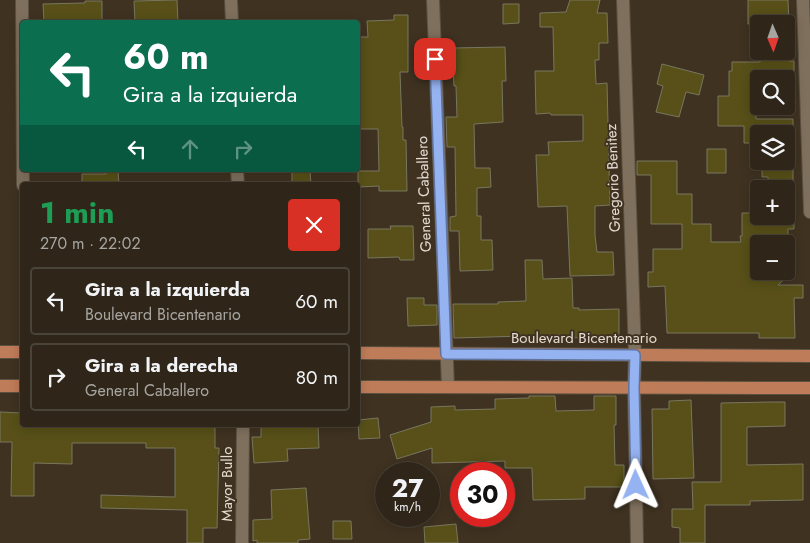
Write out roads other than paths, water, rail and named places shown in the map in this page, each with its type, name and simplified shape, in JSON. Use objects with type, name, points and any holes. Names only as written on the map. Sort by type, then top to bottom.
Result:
[{"type":"main road","points":[[0,352],[20,352]]},
{"type":"main road","name":"Boulevard Bicentenario","points":[[360,353],[810,356]]},
{"type":"main road","points":[[0,386],[20,386]]},
{"type":"main road","points":[[360,387],[810,388]]},
{"type":"street","points":[[22,0],[22,20]]},
{"type":"street","points":[[231,0],[232,20]]},
{"type":"street","name":"General Caballero","points":[[433,0],[448,387]]},
{"type":"street","name":"Gregorio Benitez","points":[[622,0],[635,355],[637,543]]},
{"type":"street","points":[[804,0],[810,212]]},
{"type":"street","name":"Mayor Bullo","points":[[242,543],[243,427]]}]
